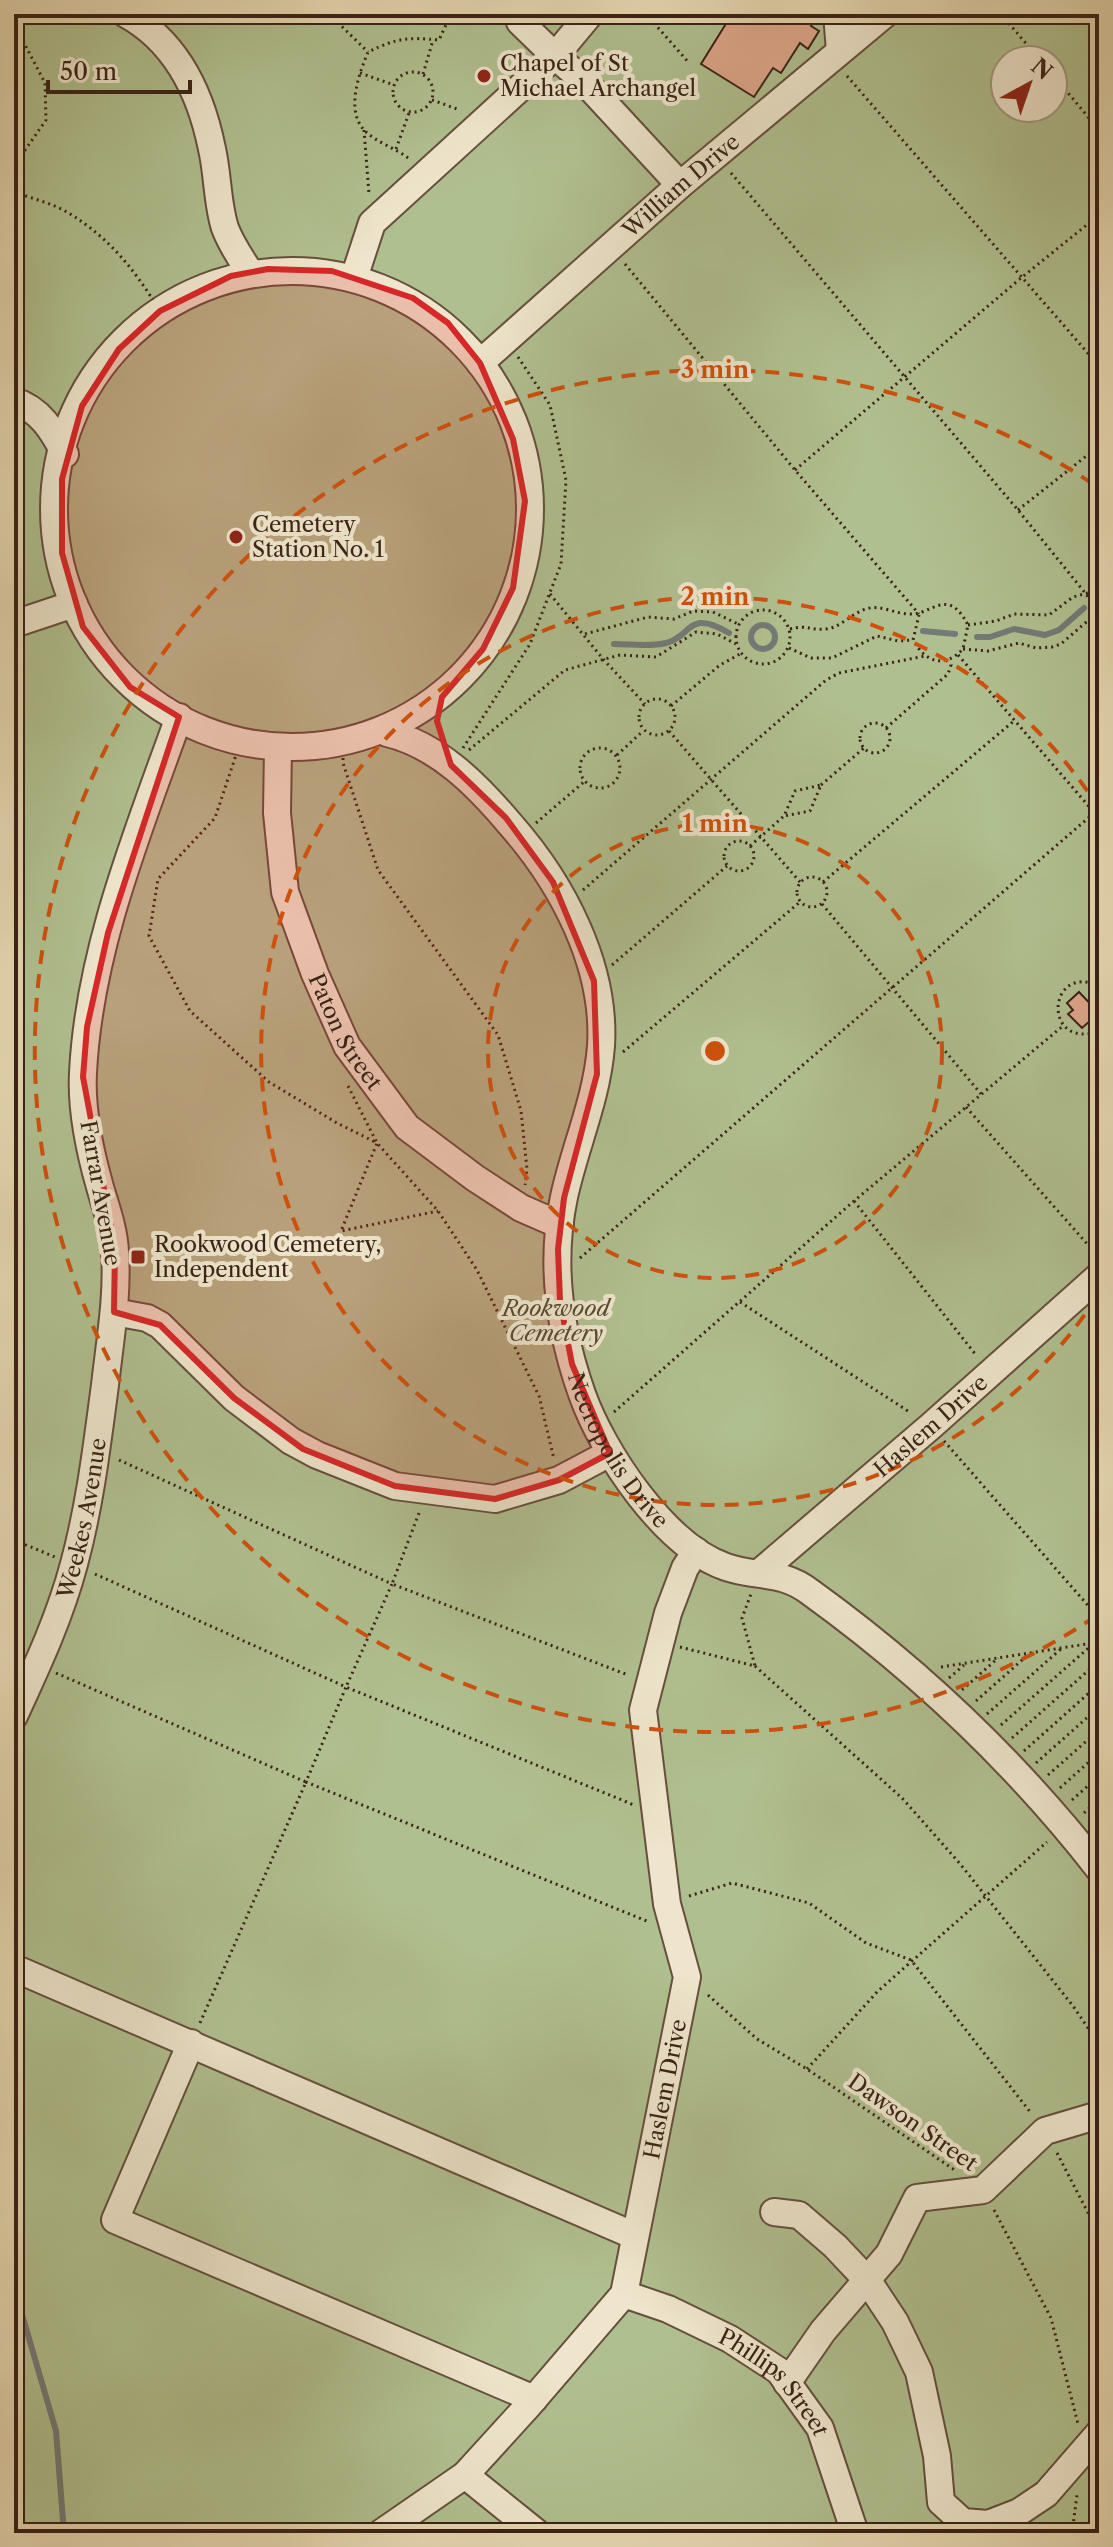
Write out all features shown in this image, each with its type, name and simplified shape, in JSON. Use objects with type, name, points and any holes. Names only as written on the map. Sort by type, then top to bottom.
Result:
[{"type":"street","points":[[126,14],[162,41],[182,65],[194,89],[212,149],[225,227],[249,271]]},
{"type":"street","points":[[517,14],[520,22],[584,81],[680,185]]},
{"type":"street","points":[[355,275],[372,223],[555,56],[590,14]]},
{"type":"street","points":[[836,54],[837,14]]},
{"type":"street","name":"William Drive","points":[[480,363],[610,245],[885,14]]},
{"type":"street","points":[[311,268],[355,275],[396,289],[432,310],[455,330],[480,363],[502,407],[518,462],[525,501],[522,546],[513,588],[496,628],[469,668],[442,697],[414,719],[387,733],[343,746],[278,747],[241,740],[153,704],[113,670],[98,651],[74,604],[62,553],[60,526],[65,454],[82,406],[105,366],[133,333],[160,311],[192,291],[249,271],[311,268]]},
{"type":"street","points":[[14,401],[41,417],[65,454]]},
{"type":"street","points":[[14,624],[74,604]]},
{"type":"street","name":"Necropolis Drive","points":[[442,697],[438,733],[451,765]]},
{"type":"street","name":"Farrar Avenue","points":[[114,1312],[115,1248],[94,1160],[83,1077],[87,1027],[95,981],[121,888],[179,717]]},
{"type":"street","name":"Necropolis Drive","points":[[387,733],[413,741],[451,765],[490,801],[521,836],[566,904],[587,954],[594,981],[601,1043],[592,1104],[564,1198],[558,1278],[572,1364],[596,1428],[610,1453],[647,1503],[696,1551],[729,1568],[780,1575],[802,1586],[917,1678],[1009,1765],[1074,1820],[1099,1869]]},
{"type":"street","name":"Paton Street","points":[[278,747],[277,813],[285,892],[315,974],[347,1046],[407,1127],[521,1208],[560,1225]]},
{"type":"street","name":"Haslem Drive","points":[[759,1573],[1099,1276]]},
{"type":"street","points":[[114,1312],[147,1318],[160,1325],[234,1398],[303,1449],[395,1486],[495,1499],[559,1480],[610,1453]]},
{"type":"street","name":"Weekes Avenue","points":[[14,1716],[38,1665],[74,1565],[96,1450],[114,1312]]},
{"type":"street","name":"Haslem Drive","points":[[381,2533],[465,2475],[624,2294],[687,1977],[667,1904],[643,1710],[678,1585],[696,1551]]},
{"type":"street","points":[[14,1968],[635,2236]]},
{"type":"street","points":[[191,2043],[115,2220],[534,2399]]},
{"type":"street","points":[[787,2383],[823,2331],[889,2254],[917,2198],[983,2190],[1045,2131],[1099,2115]]},
{"type":"street","points":[[774,2212],[799,2215],[835,2246],[868,2281],[895,2322],[919,2372],[937,2456],[941,2502],[963,2522],[988,2524],[1019,2512],[1046,2494],[1091,2440]]},
{"type":"street","name":"Phillips Street","points":[[624,2294],[668,2309],[730,2339],[779,2371],[820,2428],[855,2533]]},
{"type":"street","points":[[465,2475],[537,2533]]},
{"type":"path","points":[[329,14],[368,52]]},
{"type":"path","points":[[372,223],[364,130],[355,107],[359,73],[368,52],[393,40],[409,37],[439,40],[451,14]]},
{"type":"path","points":[[646,14],[689,63]]},
{"type":"path","points":[[1001,14],[1026,44]]},
{"type":"path","points":[[14,33],[22,39],[45,83],[46,120],[14,166]]},
{"type":"path","points":[[423,74],[433,40]]},
{"type":"path","points":[[836,54],[1021,278],[1099,366]]},
{"type":"path","points":[[412,72],[423,74],[432,83],[434,94],[430,105],[421,112],[409,113],[399,107],[393,97],[394,85],[401,76],[412,72]]},
{"type":"path","points":[[359,73],[394,85]]},
{"type":"path","points":[[1069,94],[1099,130]]},
{"type":"path","points":[[432,100],[460,110]]},
{"type":"path","points":[[396,149],[409,113]]},
{"type":"path","points":[[364,130],[427,172]]},
{"type":"path","points":[[716,155],[1018,510],[1086,594],[1099,616],[1085,623],[1061,644],[1052,647],[1036,648],[1019,643],[988,651],[963,649]]},
{"type":"path","points":[[14,192],[65,211],[112,245],[140,278],[160,311]]},
{"type":"path","points":[[795,470],[1099,215]]},
{"type":"path","points":[[610,245],[795,470],[919,614]]},
{"type":"path","points":[[451,765],[530,644],[561,564],[566,480],[550,405],[506,341]]},
{"type":"path","points":[[1018,510],[1099,446]]},
{"type":"path","points":[[968,625],[996,621],[1014,614],[1049,615],[1073,597],[1099,590]]},
{"type":"path","points":[[550,594],[645,704]]},
{"type":"path","points":[[946,605],[956,609],[968,625],[963,649],[949,659],[932,660],[920,652],[913,640],[919,614],[927,608],[946,605]]},
{"type":"path","points":[[790,629],[805,624],[830,629],[869,608],[919,614]]},
{"type":"path","points":[[770,610],[779,614],[790,629],[789,648],[784,656],[766,665],[747,660],[736,644],[738,624],[752,612],[770,610]]},
{"type":"path","points":[[585,634],[648,617],[674,619],[693,611],[713,612],[738,624]]},
{"type":"path","points":[[451,765],[565,670],[620,655],[656,657],[696,632],[717,634],[736,644]]},
{"type":"path","points":[[789,648],[811,658],[832,658],[877,636],[898,641],[913,640]]},
{"type":"path","points":[[671,706],[720,665],[740,654]]},
{"type":"path","points":[[958,655],[1099,818]]},
{"type":"path","points":[[566,904],[826,680],[839,673],[925,656]]},
{"type":"path","points":[[886,728],[948,674],[949,659]]},
{"type":"path","points":[[656,699],[671,706],[675,722],[669,731],[654,735],[645,730],[639,714],[645,704],[656,699]]},
{"type":"path","points":[[823,882],[1015,720]]},
{"type":"path","points":[[877,723],[886,728],[890,741],[885,750],[872,753],[864,748],[861,733],[867,725],[877,723]]},
{"type":"path","points":[[617,755],[645,730]]},
{"type":"path","points":[[669,731],[800,882]]},
{"type":"path","points":[[241,740],[215,818],[158,879],[149,936],[190,1011],[269,1082],[377,1143]]},
{"type":"path","points":[[343,746],[343,763],[378,870],[498,1035],[521,1111],[527,1169],[521,1208]]},
{"type":"path","points":[[600,747],[617,755],[620,775],[611,786],[597,788],[581,776],[580,763],[587,752],[600,747]]},
{"type":"path","points":[[784,816],[810,811],[821,785],[864,748]]},
{"type":"path","points":[[521,836],[585,781]]},
{"type":"path","points":[[750,846],[784,816],[795,791],[821,785]]},
{"type":"path","points":[[558,1278],[1094,813]]},
{"type":"path","points":[[742,841],[750,846],[754,854],[751,866],[739,871],[727,866],[724,852],[728,844],[742,841]]},
{"type":"path","points":[[594,981],[727,866]]},
{"type":"path","points":[[812,877],[823,882],[827,893],[822,904],[811,908],[800,902],[796,890],[800,882],[812,877]]},
{"type":"path","points":[[597,1074],[800,902]]},
{"type":"path","points":[[822,904],[981,1094]]},
{"type":"path","points":[[1099,986],[1082,982],[1067,988],[1058,1001],[1057,1010],[1064,1025],[1079,1034],[1099,1031]]},
{"type":"path","points":[[596,1428],[854,1201],[1064,1025]]},
{"type":"path","points":[[347,1046],[348,1090],[377,1143],[438,1211],[477,1270],[539,1396],[559,1480]]},
{"type":"path","points":[[966,1107],[1099,1257]]},
{"type":"path","points":[[377,1143],[341,1231],[438,1211]]},
{"type":"path","points":[[854,1201],[990,1373]]},
{"type":"path","points":[[96,1450],[392,1584],[650,1683]]},
{"type":"path","points":[[191,2043],[392,1584],[427,1490]]},
{"type":"path","points":[[14,1540],[346,1687],[656,1814]]},
{"type":"path","points":[[755,1666],[742,1618],[759,1573]]},
{"type":"path","points":[[661,1642],[755,1666],[902,1798],[961,1865],[1073,2006],[1099,2044]]},
{"type":"path","points":[[917,1678],[926,1669],[1096,1642]]},
{"type":"path","points":[[999,1726],[1096,1642]]},
{"type":"path","points":[[987,1714],[1062,1648]]},
{"type":"path","points":[[974,1702],[1030,1653]]},
{"type":"path","points":[[962,1690],[998,1658]]},
{"type":"path","points":[[1011,1738],[1099,1661]]},
{"type":"path","points":[[949,1678],[967,1663]]},
{"type":"path","points":[[38,1665],[306,1782],[675,1933]]},
{"type":"path","points":[[1024,1751],[1099,1684]]},
{"type":"path","points":[[1035,1763],[1099,1707]]},
{"type":"path","points":[[1048,1776],[1099,1730]]},
{"type":"path","points":[[1060,1788],[1099,1753]]},
{"type":"path","points":[[1072,1801],[1099,1776]]},
{"type":"path","points":[[807,2069],[878,1991],[911,1960],[1099,1799]]},
{"type":"path","points":[[667,1904],[732,1883],[809,1903],[866,1943],[911,1960],[1045,2131],[1099,2234]]},
{"type":"path","name":"Dawson Street","points":[[687,1977],[757,2039],[807,2069],[983,2190],[1051,2318],[1091,2440]]},
{"type":"path","points":[[1072,2533],[1078,2491]]},
{"type":"highlighted area","points":[[268,269],[332,271],[413,298],[448,323],[480,363],[513,439],[525,501],[513,588],[483,649],[442,697],[437,721],[451,765],[506,818],[553,882],[594,981],[597,1074],[564,1198],[558,1249],[560,1301],[572,1364],[610,1453],[559,1480],[495,1499],[395,1486],[303,1449],[234,1398],[160,1325],[114,1312],[115,1248],[83,1077],[87,1027],[108,933],[179,717],[130,687],[83,627],[62,553],[62,479],[82,406],[119,349],[160,311],[231,276]]},
{"type":"green space","name":"Rookwood Cemetery","points":[[14,14],[1099,14],[1099,2533],[14,2533]]},
{"type":"building","points":[[732,14],[818,14],[811,26],[819,31],[808,49],[800,43],[781,73],[773,68],[754,97],[701,64]]},
{"type":"building","points":[[1079,992],[1099,1013],[1082,1028],[1068,1014],[1073,1010],[1067,1003]]},
{"type":"waterway","points":[[977,637],[990,637],[1014,629],[1045,635],[1059,630],[1084,608]]},
{"type":"waterway","points":[[614,644],[666,643],[692,626],[705,623],[729,633]]},
{"type":"waterway","points":[[763,625],[772,628],[775,637],[772,646],[763,649],[754,646],[751,637],[754,628],[763,625]]},
{"type":"waterway","points":[[923,631],[955,634]]},
{"type":"waterway","points":[[14,2287],[56,2431],[64,2533]]},
{"type":"place","name":"Chapel of St Michael Archangel","points":[[484,76]]},
{"type":"place","name":"Cemetery Station No. 1","points":[[236,537]]},
{"type":"place","name":"Rookwood Cemetery, Independent","points":[[138,1257]]}]
